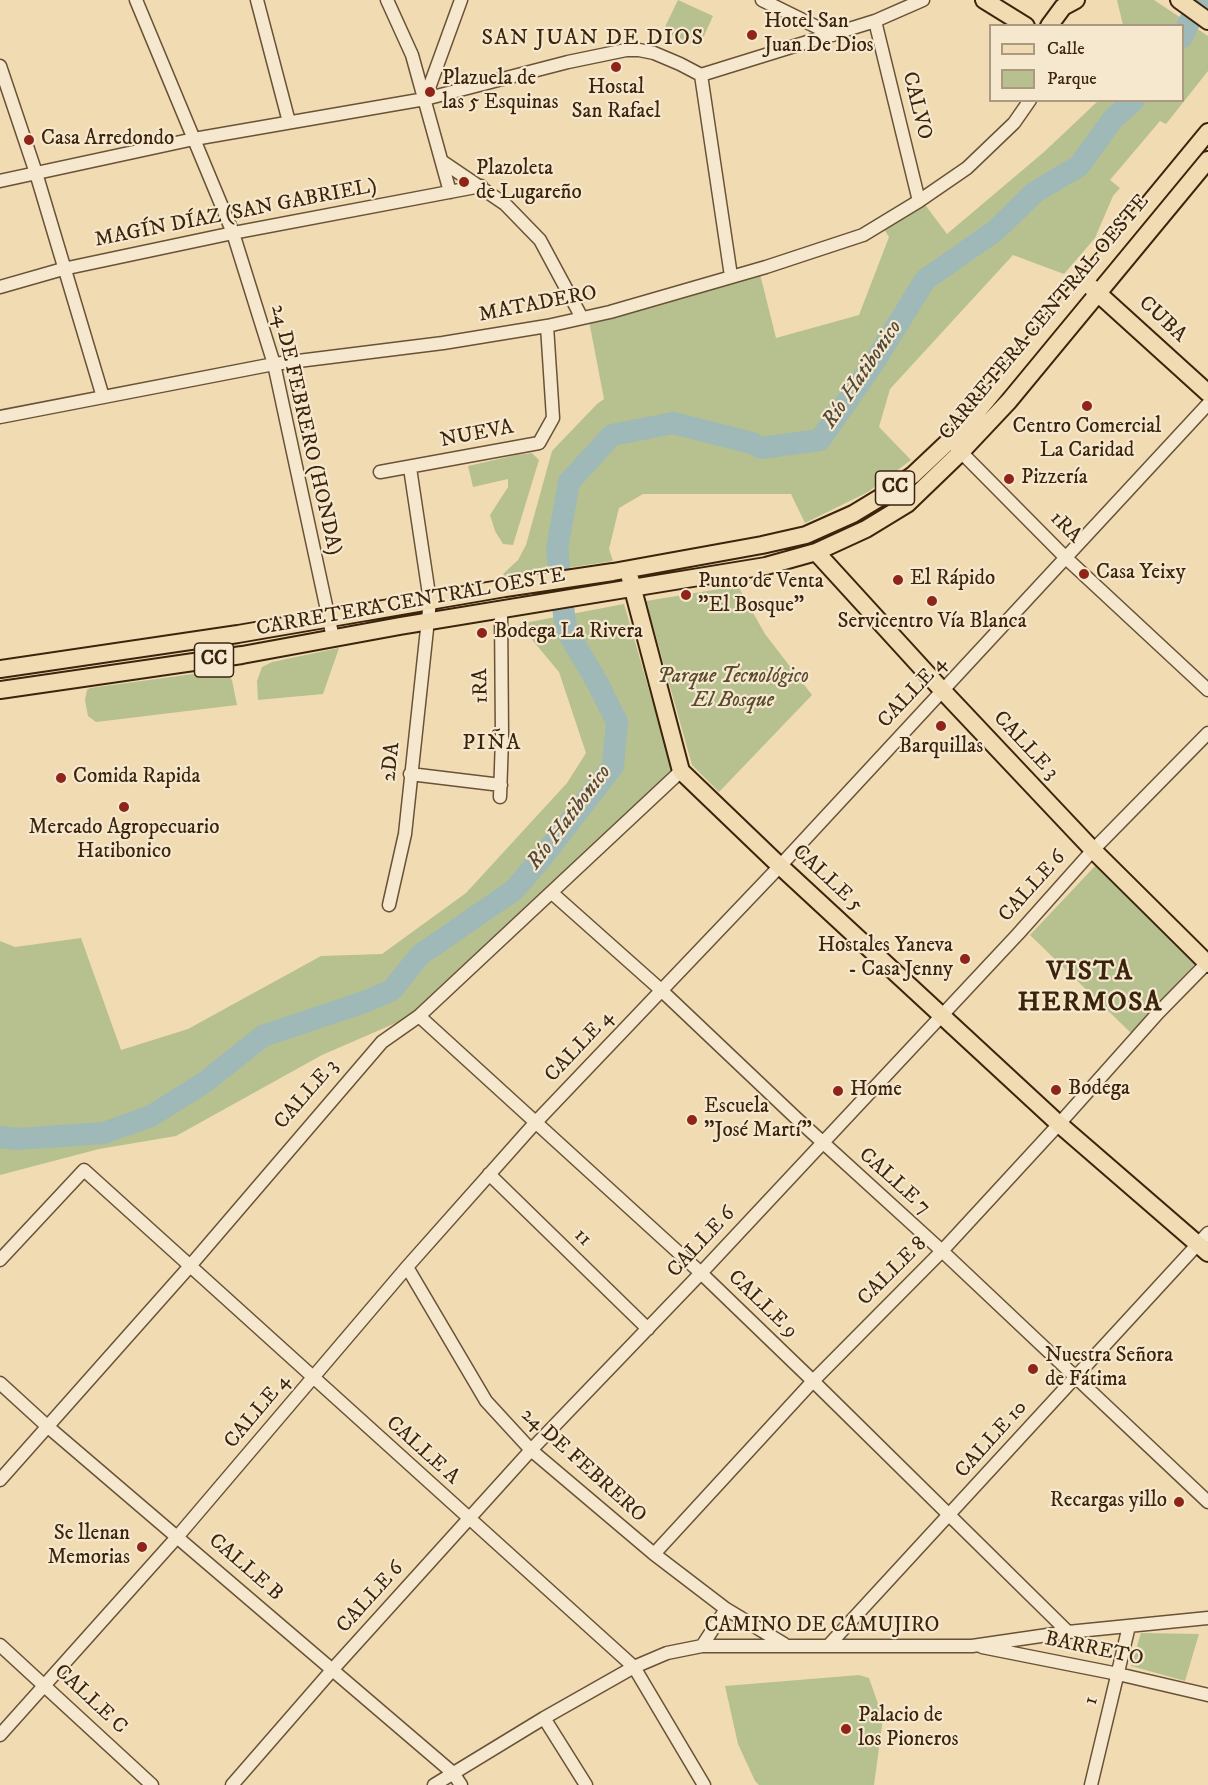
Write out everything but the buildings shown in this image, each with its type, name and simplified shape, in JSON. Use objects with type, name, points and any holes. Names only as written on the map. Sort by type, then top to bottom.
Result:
[{"type":"main road","points":[[984,0],[1023,24]]},
{"type":"main road","points":[[1056,13],[1076,0]]},
{"type":"main road","points":[[1179,0],[1208,21]]},
{"type":"main road","name":"CARRETERA CENTRAL OESTE","points":[[816,552],[866,529],[907,504],[955,446],[972,418],[1208,132]]},
{"type":"main road","name":"CARRETERA CENTRAL OESTE","points":[[0,669],[72,660],[621,571],[806,535],[853,514],[886,494],[955,446],[1009,401],[1208,160]]},
{"type":"main road","name":"CUBA","points":[[1084,280],[1208,393]]},
{"type":"main road","points":[[1085,310],[1098,306],[1117,309]]},
{"type":"main road","name":"CC","points":[[624,590],[766,566],[816,552]]},
{"type":"main road","name":"CALLE 3","points":[[816,552],[1093,850],[1208,963]]},
{"type":"main road","points":[[621,571],[624,590],[668,718],[681,771]]},
{"type":"main road","name":"CARRETERA CENTRAL OESTE","points":[[0,690],[231,657],[427,621],[624,590]]},
{"type":"main road","points":[[72,660],[75,680]]},
{"type":"main road","name":"CALLE 5","points":[[681,771],[780,866],[1059,1124],[1204,1243]]},
{"type":"street","name":"24 DE FEBRERO (HONDA)","points":[[136,0],[233,232],[274,364],[333,638]]},
{"type":"street","points":[[257,0],[289,122]]},
{"type":"street","points":[[387,0],[412,55],[450,192]]},
{"type":"street","points":[[425,99],[460,0]]},
{"type":"street","points":[[762,0],[833,35]]},
{"type":"street","points":[[0,181],[194,139],[425,99],[568,62],[626,50],[654,53],[701,75],[875,21],[923,0]]},
{"type":"street","name":"CALVO","points":[[875,21],[920,201]]},
{"type":"street","points":[[0,66],[36,173],[103,396]]},
{"type":"street","points":[[701,75],[731,276]]},
{"type":"street","name":"MATADERO","points":[[0,417],[274,364],[442,343],[547,326],[766,267],[863,236],[920,201],[967,168],[1014,123],[1029,102]]},
{"type":"street","points":[[443,162],[482,186],[505,204],[540,240],[582,318]]},
{"type":"street","name":"MAGÍN DÍAZ (SAN GABRIEL)","points":[[0,287],[63,269],[233,232],[482,186]]},
{"type":"street","name":"NUEVA","points":[[380,472],[539,443],[553,418],[547,326]]},
{"type":"street","name":"CALLE 4","points":[[0,1735],[178,1536],[407,1267],[535,1123],[780,866],[1208,404]]},
{"type":"street","name":"1RA","points":[[955,446],[1066,558],[1208,690]]},
{"type":"street","points":[[410,468],[430,601],[427,621]]},
{"type":"street","name":"1RA","points":[[410,774],[500,791],[505,609]]},
{"type":"street","name":"2DA","points":[[389,905],[405,834],[427,621]]},
{"type":"street","name":"CALLE 6","points":[[232,1785],[333,1669],[531,1450],[648,1329],[1093,850],[1208,733]]},
{"type":"street","name":"CALLE 3","points":[[0,1480],[190,1266],[382,1042],[419,1016],[681,771]]},
{"type":"street","name":"CALLE 7","points":[[552,893],[661,990],[1208,1502]]},
{"type":"street","name":"CALLE 8","points":[[654,1554],[813,1381],[942,1251],[1158,1013],[1208,963]]},
{"type":"street","name":"CALLE 9","points":[[419,1016],[700,1273],[1068,1632]]},
{"type":"street","name":"CALLE A","points":[[0,1260],[84,1170],[634,1667],[704,1785]]},
{"type":"street","name":"11","points":[[489,1174],[648,1329]]},
{"type":"street","name":"CALLE 10","points":[[828,1646],[1075,1376],[1204,1243]]},
{"type":"street","name":"24 DE FEBRERO","points":[[407,1267],[486,1401],[531,1450],[654,1554],[726,1609],[785,1645]]},
{"type":"street","name":"CALLE B","points":[[0,1383],[47,1426],[453,1773],[461,1785]]},
{"type":"street","points":[[702,1646],[726,1609]]},
{"type":"street","name":"CAMINO DE CAMUJIRO","points":[[434,1785],[544,1718],[634,1667],[667,1653],[702,1646],[972,1646],[1068,1632],[1208,1618]]},
{"type":"street","name":"1","points":[[1091,1785],[1129,1626]]},
{"type":"street","name":"CALLE C","points":[[0,1645],[152,1785]]},
{"type":"street","name":"BARRETO","points":[[972,1646],[1118,1674],[1208,1695]]},
{"type":"street","points":[[544,1718],[586,1785]]},
{"type":"green space","points":[[678,0],[713,16],[699,47],[663,31]]},
{"type":"green space","points":[[1117,0],[1154,0],[1208,36],[1208,71],[1184,101],[1184,24],[1123,24]]},
{"type":"green space","points":[[1097,102],[1183,102],[1166,124],[1160,121],[1110,180],[1120,188],[1113,196],[1095,238],[1064,274],[1013,255],[890,389],[879,427],[911,460],[868,492],[805,523],[791,494],[643,494],[619,508],[609,549],[613,561],[506,577],[503,574],[518,560],[526,545],[552,451],[604,399],[589,321],[760,274],[776,338],[859,315],[889,237],[884,229],[923,202],[947,234],[1044,152]]},
{"type":"green space","points":[[532,453],[539,460],[513,545],[503,544],[495,531],[490,515],[508,487],[508,479],[473,487],[468,466]]},
{"type":"green space","name":"Parque Tecnológico El Bosque","points":[[738,586],[765,634],[812,695],[719,792],[692,765],[646,601]]},
{"type":"green space","points":[[624,604],[672,769],[552,891],[405,1019],[322,1055],[176,1136],[99,1149],[0,1175],[0,941],[15,947],[81,938],[121,1050],[188,1029],[321,956],[382,954],[466,893],[567,783],[586,753],[559,672],[519,624]]},
{"type":"green space","points":[[339,648],[323,694],[258,700],[257,681],[262,667],[272,662]]},
{"type":"green space","points":[[215,671],[226,673],[232,680],[237,705],[96,722],[88,716],[85,700],[87,690],[90,688]]},
{"type":"green space","points":[[1096,865],[1195,964],[1131,1033],[1030,935]]},
{"type":"green space","points":[[1141,1633],[1199,1634],[1185,1681],[1131,1666]]},
{"type":"green space","points":[[859,1675],[869,1678],[883,1718],[874,1785],[759,1785],[738,1744],[725,1686]]},
{"type":"waterway","name":"Río Hatibonico","points":[[1184,33],[1200,0]]},
{"type":"waterway","name":"Río Hatibonico","points":[[0,1137],[17,1139],[104,1133],[151,1116],[205,1082],[263,1036],[367,1001],[392,990],[420,955],[514,890],[613,766],[617,722],[567,631],[564,615],[557,549],[569,482],[612,435],[673,423],[752,443],[761,448],[820,440],[873,364],[925,280],[996,230],[1035,192],[1079,166],[1113,119],[1132,102]]},
{"type":"place","name":"Hotel San Juan De Dios","points":[[752,35]]},
{"type":"place","name":"Hostal San Rafael","points":[[616,67]]},
{"type":"place","name":"Plazuela de las 5 Esquinas","points":[[430,92]]},
{"type":"place","name":"Casa Arredondo","points":[[29,140]]},
{"type":"place","name":"Plazoleta de Lugareño","points":[[464,182]]},
{"type":"place","name":"Centro Comercial La Caridad","points":[[1087,406]]},
{"type":"place","name":"Pizzería","points":[[1009,479]]},
{"type":"place","name":"Casa Yeixy","points":[[1084,574]]},
{"type":"place","name":"El Rápido","points":[[898,580]]},
{"type":"place","name":"Punto de Venta \"El Bosque\"","points":[[686,595]]},
{"type":"place","name":"Servicentro Vía Blanca","points":[[932,601]]},
{"type":"place","name":"Bodega La Rivera","points":[[482,633]]},
{"type":"place","name":"Barquillas","points":[[941,726]]},
{"type":"place","name":"Comida Rapida","points":[[61,778]]},
{"type":"place","name":"Mercado Agropecuario Hatibonico","points":[[124,807]]},
{"type":"place","name":"Hostales Yaneva - Casa Jenny","points":[[965,959]]},
{"type":"place","name":"Bodega","points":[[1056,1090]]},
{"type":"place","name":"Home","points":[[838,1091]]},
{"type":"place","name":"Escuela \"José Martí\"","points":[[692,1120]]},
{"type":"place","name":"Nuestra Señora de Fátima","points":[[1033,1369]]},
{"type":"place","name":"Recargas yillo","points":[[1179,1502]]},
{"type":"place","name":"Se llenan Memorias","points":[[142,1547]]},
{"type":"place","name":"Palacio de los Pioneros","points":[[846,1729]]},
{"type":"district","name":"SAN JUAN DE DIOS","points":[[593,39]]},
{"type":"district","name":"PIÑA","points":[[492,744]]},
{"type":"district","name":"VISTA HERMOSA","points":[[1090,988]]}]
